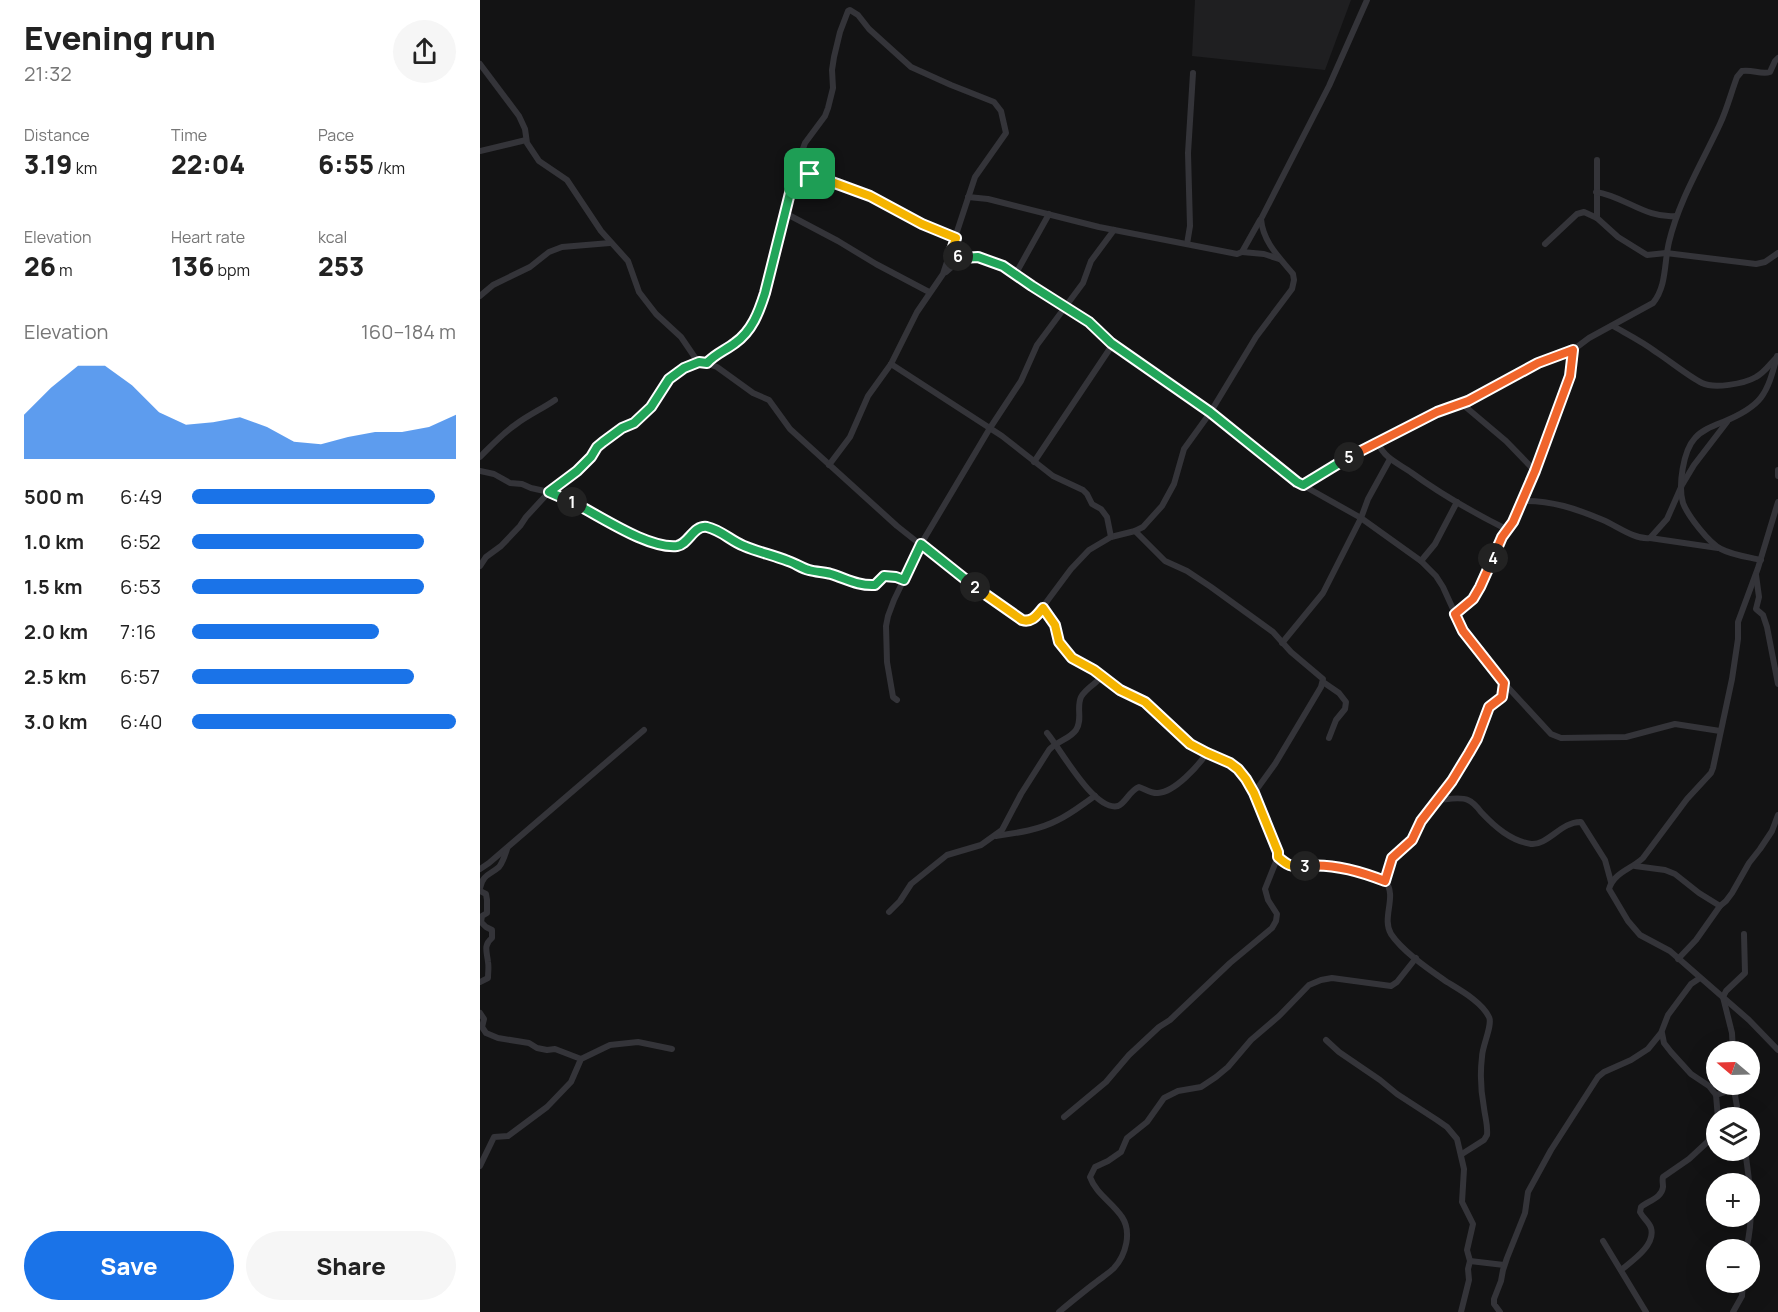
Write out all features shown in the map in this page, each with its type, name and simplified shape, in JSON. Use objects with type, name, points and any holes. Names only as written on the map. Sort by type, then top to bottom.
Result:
[{"type":"street","points":[[1242,252],[1305,135],[1367,0]]},
{"type":"street","points":[[480,566],[486,557],[501,546],[520,526],[549,492],[591,457],[597,447],[622,428],[634,423],[651,407],[669,379],[684,368],[703,362],[734,345],[752,324],[765,293],[805,142],[825,116],[828,108],[833,88],[834,57],[840,32],[847,12],[850,10],[858,15],[868,29],[911,67],[990,100],[1001,111],[1006,133],[975,177],[943,274]]},
{"type":"street","points":[[1303,485],[1347,458],[1437,412],[1461,403],[1538,363],[1573,350],[1589,338],[1653,303],[1665,277],[1666,253],[1676,216],[1720,123],[1737,77],[1742,71],[1749,69],[1766,74],[1770,72],[1778,58]]},
{"type":"street","points":[[480,63],[519,116],[525,129],[526,140],[542,164],[567,180],[610,243],[628,261],[639,292],[688,348],[703,362],[722,369],[753,393],[769,400],[790,429],[897,526],[969,583],[1022,620],[1027,621],[1032,620],[1043,608],[1081,557],[1111,537],[1135,531],[1149,522],[1162,506],[1173,488],[1184,449],[1210,412],[1248,349],[1292,289],[1294,277],[1263,234],[1261,219]]},
{"type":"street","points":[[1187,244],[1190,226],[1188,153],[1193,73]]},
{"type":"street","points":[[480,151],[526,140]]},
{"type":"street","points":[[1597,160],[1597,218]]},
{"type":"street","points":[[796,169],[870,196],[922,224],[956,238]]},
{"type":"street","points":[[1596,192],[1614,196],[1650,213],[1666,217],[1676,216]]},
{"type":"street","points":[[968,197],[988,199],[1114,230],[1237,254],[1242,252],[1280,259]]},
{"type":"street","points":[[1545,244],[1580,212],[1597,218],[1614,234],[1643,253],[1653,255],[1666,253],[1748,264],[1765,262],[1778,253]]},
{"type":"street","points":[[786,213],[930,292]]},
{"type":"street","points":[[1015,275],[1049,214]]},
{"type":"street","points":[[897,700],[893,698],[886,662],[886,626],[894,600],[921,544],[990,428],[1021,381],[1037,345],[1083,283],[1091,261],[1114,230]]},
{"type":"street","points":[[480,296],[493,285],[530,267],[549,252],[562,247],[610,243]]},
{"type":"street","points":[[951,253],[962,258]]},
{"type":"street","points":[[829,465],[850,437],[868,396],[891,363],[917,312],[943,274],[962,258],[970,256],[987,259],[1003,266],[1089,322],[1113,344],[1210,412],[1282,471],[1335,505],[1361,518],[1421,561],[1440,582],[1463,631],[1547,732],[1562,738],[1626,737],[1675,724],[1720,731]]},
{"type":"street","points":[[1613,326],[1658,353],[1701,383],[1713,386],[1755,378],[1778,355]]},
{"type":"street","points":[[1034,462],[1113,344]]},
{"type":"street","points":[[684,368],[688,361],[688,348]]},
{"type":"street","points":[[1455,614],[1473,599],[1522,501],[1570,376],[1573,350]]},
{"type":"street","points":[[1720,549],[1700,529],[1683,502],[1685,453],[1690,443],[1703,430],[1747,411],[1762,398],[1771,381],[1778,355]]},
{"type":"street","points":[[891,363],[1016,446],[1053,476],[1083,490],[1088,494],[1092,504],[1101,509],[1107,518],[1111,537]]},
{"type":"street","points":[[480,457],[514,425],[555,400]]},
{"type":"street","points":[[1461,403],[1506,441],[1535,471]]},
{"type":"street","points":[[1650,538],[1667,519],[1694,465],[1728,420]]},
{"type":"street","points":[[1378,443],[1390,459],[1457,502],[1508,530]]},
{"type":"street","points":[[1282,643],[1323,593],[1390,459]]},
{"type":"street","points":[[1778,470],[1778,476]]},
{"type":"street","points":[[480,471],[494,474],[510,483],[549,492],[578,505],[628,533],[654,542],[675,546],[682,544],[701,527],[706,527],[716,530],[747,548],[789,561],[803,568],[832,574],[866,586],[875,585],[884,576],[904,580]]},
{"type":"street","points":[[1522,501],[1560,504],[1645,538],[1720,549],[1761,560]]},
{"type":"street","points":[[1421,561],[1436,544],[1457,502]]},
{"type":"street","points":[[1611,882],[1623,871],[1635,866],[1644,858],[1687,799],[1711,773],[1716,761],[1720,731],[1732,679],[1738,622],[1761,560],[1778,502]]},
{"type":"street","points":[[1135,531],[1160,557],[1187,571],[1256,618],[1322,678],[1323,682],[1339,693],[1346,702],[1345,709],[1336,720],[1329,738]]},
{"type":"street","points":[[1756,574],[1759,597],[1756,609],[1762,615],[1767,627],[1778,684]]},
{"type":"street","points":[[1043,608],[1055,625],[1059,642],[1072,658],[1094,670],[1120,690],[1145,702],[1186,740],[1235,766],[1254,793],[1278,852],[1278,857],[1264,888],[1278,914],[1272,928],[1230,963],[1170,1020],[1159,1027],[1130,1055],[1107,1082],[1064,1117]]},
{"type":"street","points":[[889,912],[900,901],[910,884],[947,855],[974,848],[996,836],[1002,830],[1021,794],[1049,750],[1076,731],[1081,717],[1081,697],[1102,677]]},
{"type":"street","points":[[1254,793],[1275,764],[1323,682]]},
{"type":"street","points":[[1385,881],[1392,858],[1410,843],[1421,821],[1452,781],[1469,753],[1489,707],[1502,697],[1504,683]]},
{"type":"street","points":[[480,869],[644,730]]},
{"type":"street","points":[[1047,733],[1071,768],[1095,796],[1110,805],[1118,806],[1132,790],[1139,787],[1154,793],[1164,791],[1191,773],[1207,753]]},
{"type":"street","points":[[996,836],[1044,826],[1059,820],[1095,796]]},
{"type":"street","points":[[1436,800],[1461,798],[1470,800],[1496,828],[1530,844],[1535,844],[1569,824],[1581,822],[1605,860],[1611,882],[1609,891],[1635,930],[1643,938],[1667,949],[1749,1020],[1778,1050]]},
{"type":"street","points":[[1678,959],[1696,940],[1728,898],[1749,863],[1775,829],[1778,815]]},
{"type":"street","points":[[480,982],[488,978],[489,965],[485,948],[487,942],[492,938],[492,930],[481,922],[482,916],[487,913],[488,900],[486,894],[480,890],[488,873],[500,865],[508,847]]},
{"type":"street","points":[[1278,857],[1292,867],[1330,866],[1385,881],[1390,889],[1387,914],[1392,935],[1416,958],[1462,991],[1485,1011],[1490,1021],[1482,1055],[1482,1089],[1487,1135],[1484,1140],[1462,1154]]},
{"type":"street","points":[[1635,866],[1665,870],[1676,874],[1699,893],[1720,906]]},
{"type":"street","points":[[1732,1041],[1723,997],[1746,970],[1744,934]]},
{"type":"street","points":[[1059,1312],[1114,1268],[1125,1246],[1126,1223],[1096,1189],[1090,1177],[1091,1172],[1095,1167],[1121,1152],[1127,1138],[1147,1122],[1164,1098],[1178,1090],[1201,1087],[1216,1077],[1228,1067],[1251,1040],[1309,986],[1332,978],[1391,986],[1397,982],[1416,958]]},
{"type":"street","points":[[1500,1312],[1494,1304],[1494,1299],[1504,1265],[1525,1213],[1528,1192],[1551,1150],[1598,1077],[1642,1053],[1658,1038],[1668,1015],[1691,984],[1700,978]]},
{"type":"street","points":[[480,1012],[484,1019],[482,1027],[486,1033],[498,1038],[529,1043],[537,1048],[555,1049],[581,1059]]},
{"type":"street","points":[[1662,1032],[1664,1043],[1671,1052],[1691,1074],[1706,1084]]},
{"type":"street","points":[[1326,1040],[1339,1052],[1446,1127],[1457,1139],[1465,1176],[1462,1202],[1473,1224],[1467,1250],[1470,1262],[1469,1280],[1461,1312]]},
{"type":"street","points":[[480,1166],[494,1137],[508,1136],[547,1107],[571,1082],[581,1059],[610,1045],[638,1042],[672,1049]]},
{"type":"street","points":[[1716,1095],[1717,1107]]},
{"type":"street","points":[[1621,1270],[1648,1244],[1651,1236],[1649,1225],[1640,1212],[1641,1207],[1659,1195],[1663,1177],[1689,1159],[1706,1143]]},
{"type":"street","points":[[1747,1161],[1752,1201],[1749,1239]]},
{"type":"street","points":[[1603,1241],[1646,1312]]},
{"type":"street","points":[[1470,1262],[1504,1265]]},
{"type":"street","points":[[1732,1312],[1742,1293]]},
{"type":"shaded area","points":[[1195,0],[1351,0],[1325,70],[1192,56]]},
{"type":"route","points":[[796,169],[810,174],[870,196],[922,224],[956,238],[951,253],[962,258],[970,256],[987,259],[1003,266],[1089,322],[1111,343],[1210,412],[1282,471],[1303,485],[1347,458],[1428,416],[1468,401],[1538,363],[1573,350],[1572,368],[1566,388],[1513,522],[1502,537],[1473,599],[1455,614],[1463,631],[1504,683],[1503,693],[1500,699],[1489,707],[1477,739],[1452,781],[1421,821],[1410,843],[1392,858],[1385,881],[1330,866],[1294,868],[1289,866],[1278,857],[1279,854],[1254,793],[1243,774],[1235,766],[1190,744],[1145,702],[1120,690],[1094,670],[1072,658],[1059,642],[1055,625],[1043,608],[1032,620],[1022,620],[969,583],[921,544],[904,580],[884,576],[875,585],[866,586],[832,574],[803,568],[789,561],[747,548],[716,530],[706,527],[695,531],[682,544],[675,546],[654,542],[628,533],[578,505],[549,492],[577,471],[603,442],[622,428],[634,423],[651,407],[669,379],[684,368],[699,362],[707,363],[742,338],[758,313],[765,293],[796,169]]}]
